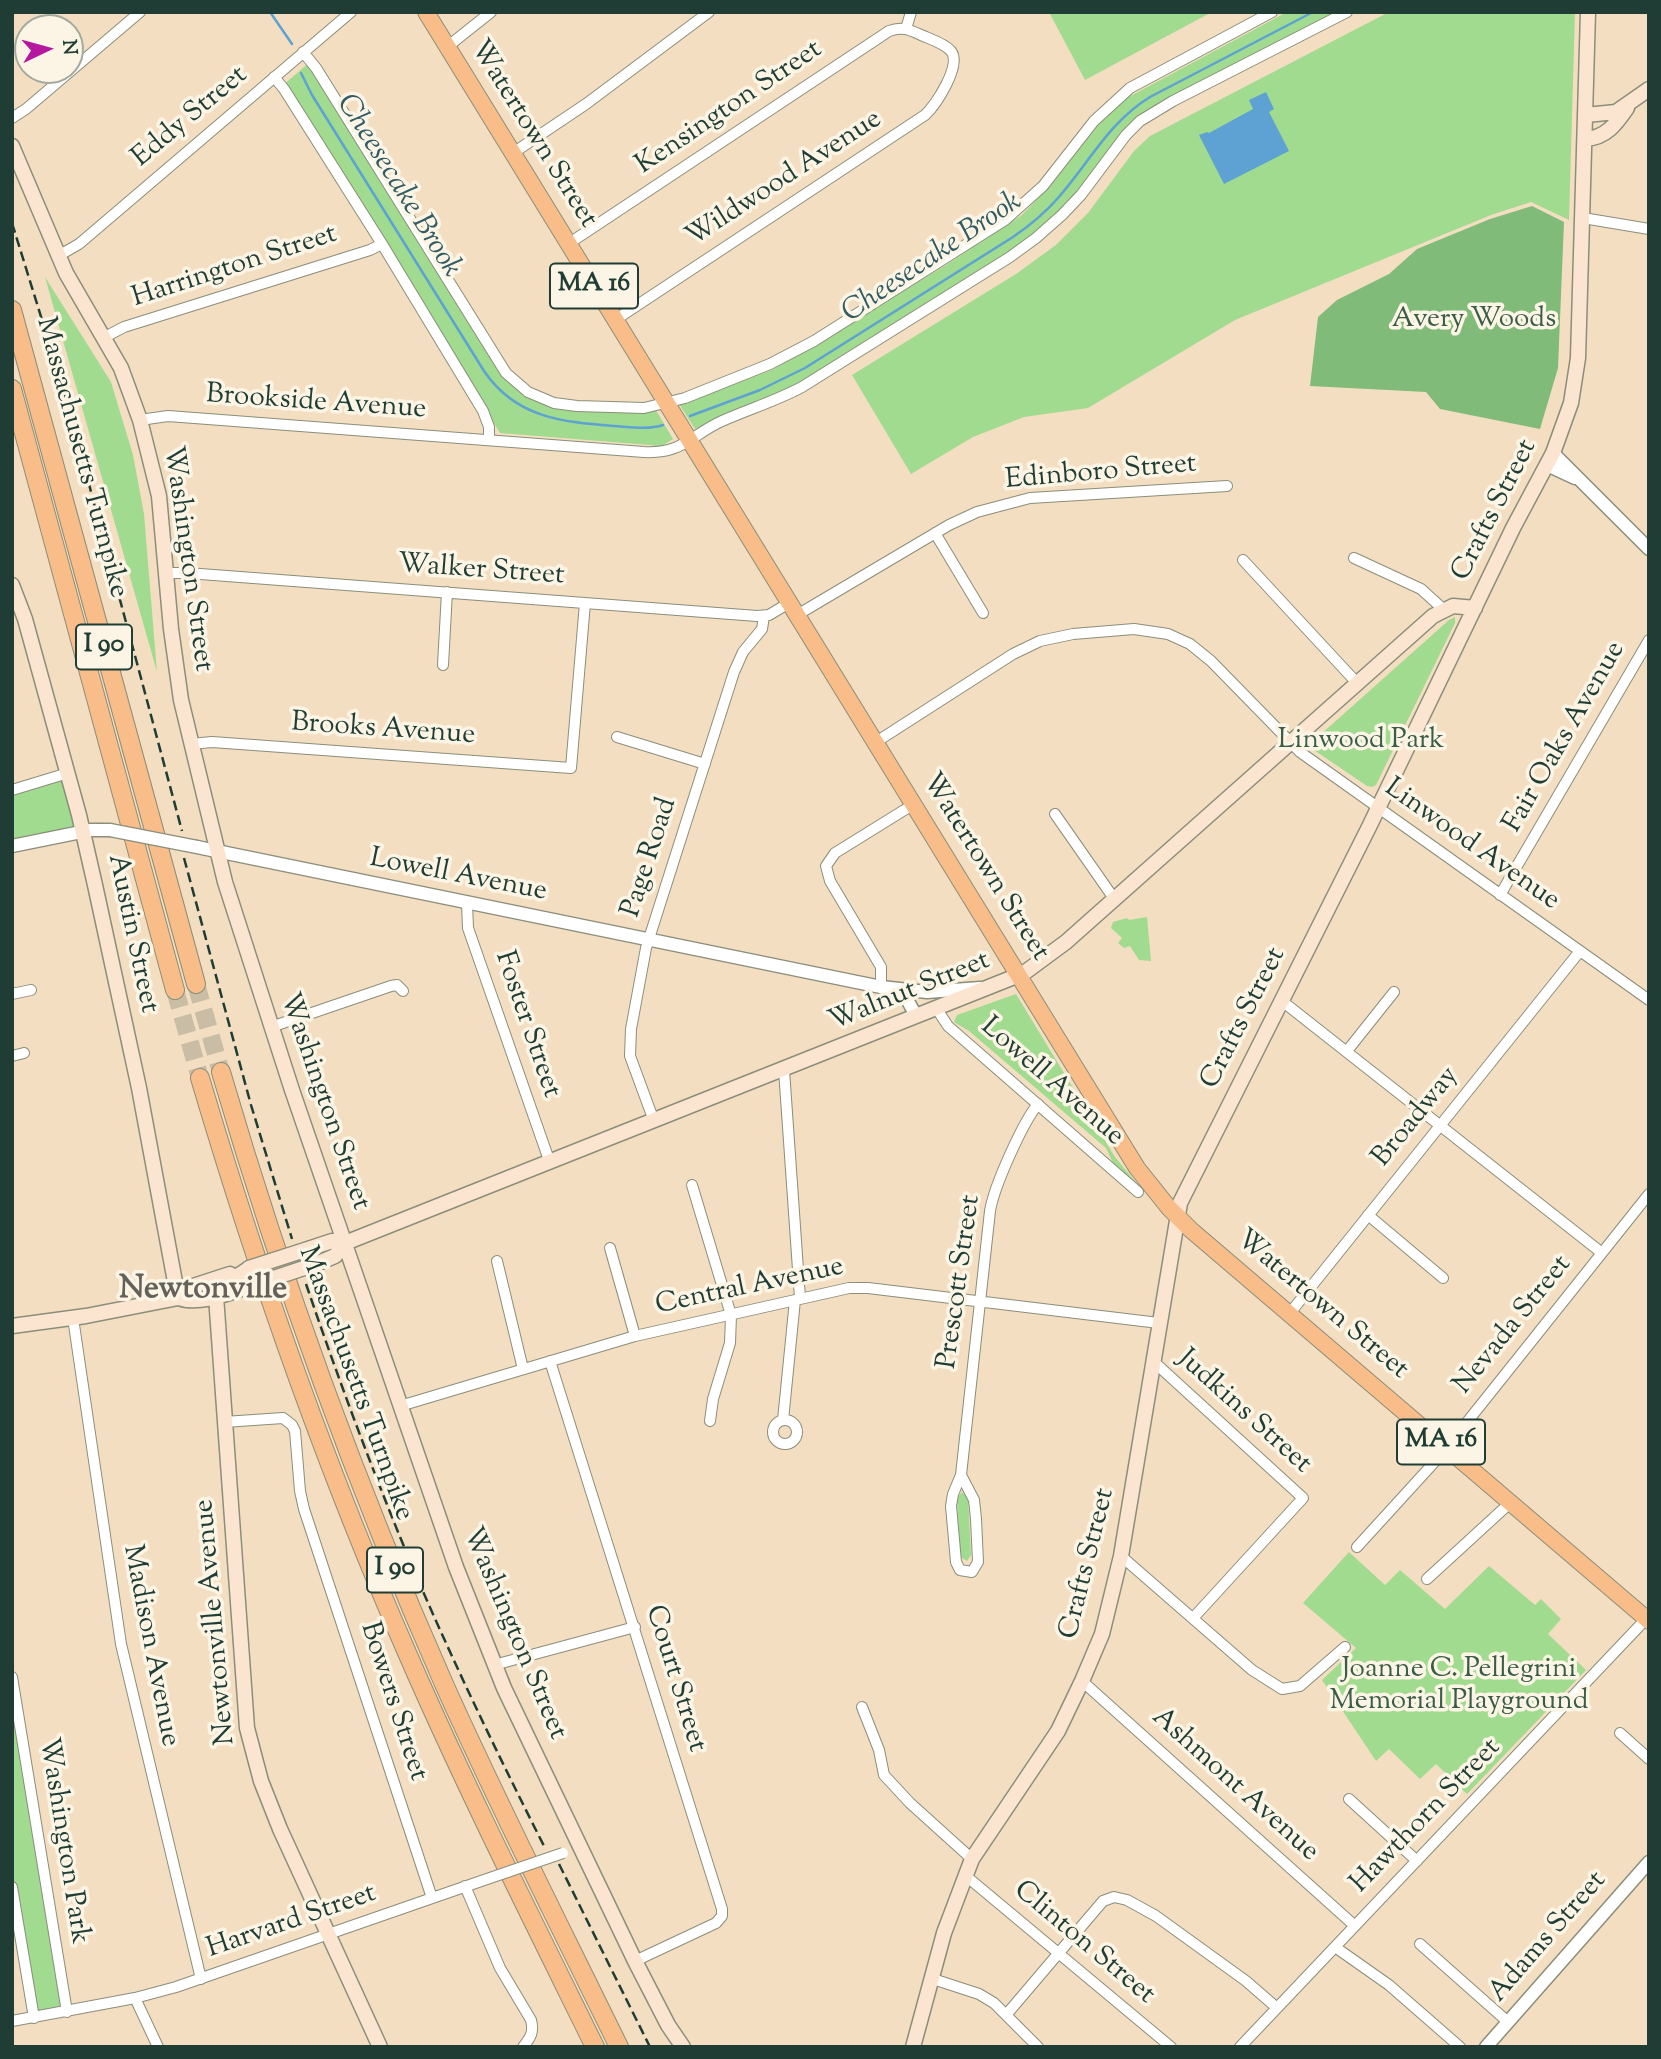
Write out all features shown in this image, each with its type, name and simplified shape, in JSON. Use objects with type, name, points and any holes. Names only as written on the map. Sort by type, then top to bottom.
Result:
[{"type":"highway","name":"Massachusetts Turnpike","points":[[12,310],[196,985]]},
{"type":"highway","name":"Massachusetts Turnpike","points":[[12,388],[175,990]]},
{"type":"highway","name":"Massachusetts Turnpike","points":[[221,1072],[255,1186],[309,1346],[392,1561],[489,1783],[619,2047]]},
{"type":"highway","name":"Massachusetts Turnpike","points":[[200,1078],[276,1316],[365,1553],[452,1754],[595,2047]]},
{"type":"main road","name":"Watertown Street","points":[[426,12],[1137,1168],[1177,1216],[1648,1620]]},
{"type":"main road","name":"Crafts Street","points":[[913,2047],[944,1933],[972,1859],[1044,1755],[1082,1681],[1102,1634],[1121,1556],[1182,1198],[1378,808],[1513,528],[1550,459],[1569,412],[1576,376],[1588,12]]},
{"type":"main road","points":[[1586,115],[1612,114],[1649,89]]},
{"type":"main road","points":[[1585,139],[1596,138],[1611,129],[1630,103]]},
{"type":"main road","name":"Washington Street","points":[[12,146],[58,256],[81,302],[126,379],[140,420],[158,487],[175,663],[217,852],[271,1027],[456,1567],[494,1665],[635,1961],[668,2025],[683,2047]]},
{"type":"main road","name":"Austin Street","points":[[12,585],[25,619],[83,831],[139,1088],[178,1298]]},
{"type":"main road","points":[[1443,609],[1456,606],[1475,608]]},
{"type":"main road","name":"Walnut Street","points":[[12,1326],[73,1318],[178,1298],[188,1301],[216,1296],[316,1264],[335,1256],[345,1243],[1019,975],[1054,952],[1115,900],[1443,609]]},
{"type":"main road","name":"Walnut Street","points":[[178,1298],[183,1291],[193,1286],[332,1241],[345,1243]]},
{"type":"main road","points":[[216,1296],[223,1283],[249,1268]]},
{"type":"main road","name":"Newtonville Avenue","points":[[216,1296],[244,1697],[252,1752],[280,1829],[380,2047]]},
{"type":"street","points":[[12,118],[26,109],[128,16],[140,12]]},
{"type":"street","name":"Eddy Street","points":[[58,256],[79,244],[351,12]]},
{"type":"street","points":[[447,47],[491,12]]},
{"type":"street","points":[[513,153],[586,104],[709,12]]},
{"type":"street","points":[[906,29],[911,12]]},
{"type":"street","points":[[303,52],[316,68],[491,353],[514,382],[533,395],[566,405],[639,408],[666,404],[750,373],[797,350],[990,231],[1038,191],[1094,121],[1125,92],[1150,75],[1272,12]]},
{"type":"street","name":"Brookside Avenue","points":[[140,420],[168,416],[652,452],[671,450],[722,421],[770,403],[802,387],[1024,248],[1069,208],[1126,135],[1144,118],[1348,12]]},
{"type":"street","name":"Kensington Street","points":[[568,244],[887,32],[896,28],[906,29]]},
{"type":"street","name":"Wildwood Avenue","points":[[615,320],[925,115],[935,104],[953,70],[954,57],[943,45],[906,29]]},
{"type":"street","points":[[274,77],[382,244],[483,411],[489,428],[489,440]]},
{"type":"street","points":[[1583,218],[1649,229]]},
{"type":"street","name":"Harrington Street","points":[[103,338],[124,327],[382,244]]},
{"type":"street","points":[[1550,459],[1580,480],[1649,549]]},
{"type":"street","name":"Edinboro Street","points":[[793,609],[970,514],[1023,499],[1227,486]]},
{"type":"street","points":[[934,533],[983,613]]},
{"type":"street","points":[[1354,558],[1421,589],[1443,609]]},
{"type":"street","points":[[1243,560],[1357,683]]},
{"type":"street","name":"Walker Street","points":[[166,573],[764,616]]},
{"type":"street","points":[[443,665],[447,592]]},
{"type":"street","name":"Brooks Avenue","points":[[191,744],[212,742],[571,768],[585,603]]},
{"type":"street","points":[[764,616],[793,609]]},
{"type":"street","name":"Page Road","points":[[654,1121],[633,1068],[629,1043],[649,941],[736,666],[743,652],[762,629],[764,616]]},
{"type":"street","name":"Linwood Avenue","points":[[876,742],[1029,646],[1067,634],[1140,629],[1168,634],[1195,648],[1220,670],[1290,743],[1649,1000]]},
{"type":"street","name":"Fair Oaks Avenue","points":[[1500,895],[1649,640]]},
{"type":"street","points":[[617,737],[705,764]]},
{"type":"street","points":[[12,790],[68,773]]},
{"type":"street","points":[[914,804],[837,851],[826,866],[830,881],[881,967],[887,988],[908,1001],[916,1016]]},
{"type":"street","points":[[1055,814],[1115,900]]},
{"type":"street","name":"Lowell Avenue","points":[[12,846],[83,831],[110,830],[887,988],[932,992],[991,987]]},
{"type":"street","name":"Foster Street","points":[[467,904],[468,929],[549,1160]]},
{"type":"street","name":"Broadway","points":[[1290,1313],[1580,951]]},
{"type":"street","points":[[271,1027],[391,986],[397,985],[403,991]]},
{"type":"street","points":[[12,994],[31,990]]},
{"type":"street","points":[[1347,1051],[1394,992]]},
{"type":"street","points":[[1282,1001],[1602,1253]]},
{"type":"street","name":"Lowell Avenue","points":[[936,1008],[948,1026],[1138,1192]]},
{"type":"street","points":[[12,1056],[24,1053]]},
{"type":"street","points":[[783,1420],[797,1299],[784,1070]]},
{"type":"street","name":"Prescott Street","points":[[961,1475],[974,1500],[978,1562],[972,1572],[960,1570],[956,1562],[951,1506],[961,1475],[990,1210],[994,1192],[1038,1104]]},
{"type":"street","points":[[692,1185],[731,1315],[730,1343],[713,1399],[710,1421]]},
{"type":"street","name":"Nevada Street","points":[[1357,1547],[1447,1447],[1649,1194]]},
{"type":"street","points":[[1368,1215],[1443,1278]]},
{"type":"street","points":[[610,1248],[635,1336]]},
{"type":"street","points":[[497,1261],[523,1369]]},
{"type":"street","name":"Central Avenue","points":[[400,1406],[635,1336],[859,1287],[1159,1323]]},
{"type":"street","name":"Madison Avenue","points":[[73,1318],[121,1644],[201,1979]]},
{"type":"street","name":"Court Street","points":[[550,1361],[723,1913],[716,1923],[635,1961]]},
{"type":"street","name":"Judkins Street","points":[[1153,1361],[1303,1498],[1194,1617]]},
{"type":"street","name":"Bowers Street","points":[[224,1422],[283,1418],[295,1431],[304,1509],[432,1898]]},
{"type":"street","points":[[1427,1578],[1511,1502]]},
{"type":"street","points":[[1121,1556],[1252,1670],[1282,1689],[1300,1686],[1345,1647]]},
{"type":"street","name":"Hawthorn Street","points":[[1240,2047],[1648,1620]]},
{"type":"street","points":[[494,1665],[635,1627]]},
{"type":"street","name":"Washington Park","points":[[12,1677],[67,2011]]},
{"type":"street","name":"Ashmont Avenue","points":[[1082,1681],[1355,1926]]},
{"type":"street","points":[[862,1707],[879,1750],[884,1774],[910,1803],[972,1859]]},
{"type":"street","points":[[1620,1733],[1649,1759]]},
{"type":"street","points":[[1349,1799],[1417,1861]]},
{"type":"street","name":"Harvard Street","points":[[12,2021],[135,1998],[201,1979],[580,1845]]},
{"type":"street","name":"Adams Street","points":[[1486,2047],[1649,1862]]},
{"type":"street","name":"Clinton Street","points":[[966,1876],[1171,2047]]},
{"type":"street","points":[[465,1886],[500,1968],[531,2020],[531,2037],[523,2047]]},
{"type":"street","name":"Washington Park","points":[[13,1893],[16,1938],[34,2018]]},
{"type":"street","points":[[1006,2015],[1103,1901],[1114,1897],[1138,1906],[1207,1953],[1278,2008]]},
{"type":"street","points":[[1420,1944],[1508,2022]]},
{"type":"street","points":[[1335,1947],[1389,1985],[1460,2047]]},
{"type":"street","points":[[933,1979],[979,1994],[1006,2015],[1038,2047]]},
{"type":"street","points":[[135,1998],[158,2047]]},
{"type":"green space","points":[[1049,12],[1212,12],[1085,80]]},
{"type":"green space","points":[[1287,12],[1349,12],[1136,124],[1043,233],[802,387],[699,435],[677,401],[699,397],[772,370],[946,265],[1022,215],[1050,186],[1104,118],[1123,100]]},
{"type":"green space","points":[[1389,12],[1575,12],[1569,220],[1531,202],[1491,215],[1235,320],[1088,408],[1024,417],[973,437],[911,474],[852,375],[1016,274],[1056,245],[1088,213],[1134,151],[1150,136]]},
{"type":"green space","points":[[311,61],[502,368],[543,399],[654,407],[673,439],[662,446],[500,433],[282,86]]},
{"type":"green space","name":"Avery Woods","points":[[1532,206],[1564,222],[1558,368],[1540,429],[1440,409],[1426,392],[1310,386],[1318,317],[1337,300],[1389,274],[1417,249],[1490,219]]},
{"type":"green space","points":[[45,277],[111,382],[133,455],[144,514],[157,672]]},
{"type":"green space","name":"Linwood Park","points":[[1455,617],[1455,623],[1376,785],[1367,786],[1311,748],[1311,743]]},
{"type":"green space","points":[[68,773],[83,831],[12,846],[12,790]]},
{"type":"green space","points":[[1147,917],[1151,961],[1139,960],[1130,946],[1124,948],[1118,943],[1122,938],[1111,928],[1113,922]]},
{"type":"green space","points":[[1016,994],[1115,1157],[1139,1186],[1113,1163],[1106,1148],[969,1031],[954,1022],[957,1015]]},
{"type":"green space","points":[[962,1492],[968,1498],[971,1555],[967,1561],[960,1557],[957,1498]]},
{"type":"green space","name":"Joanne C. Pellegrini Memorial Playground","points":[[1349,1552],[1385,1585],[1400,1570],[1445,1609],[1489,1566],[1535,1605],[1541,1599],[1561,1619],[1548,1634],[1586,1670],[1467,1794],[1436,1764],[1420,1779],[1389,1749],[1376,1761],[1322,1680],[1356,1648],[1303,1603]]},
{"type":"green space","points":[[12,1677],[67,2011],[34,2018],[12,1887]]},
{"type":"water","points":[[1266,92],[1274,109],[1269,112],[1289,151],[1224,184],[1199,135],[1209,133],[1253,109],[1249,100]]},
{"type":"waterway","name":"Cheesecake Brook","points":[[270,12],[292,44]]},
{"type":"waterway","name":"Cheesecake Brook","points":[[690,416],[760,390],[805,368],[1013,237],[1053,204],[1111,131],[1136,107],[1150,97],[1313,12]]},
{"type":"waterway","name":"Cheesecake Brook","points":[[301,73],[312,95],[484,371],[497,387],[525,408],[558,419],[633,427],[663,425]]},
{"type":"tunnel","points":[[196,984],[221,1072]]},
{"type":"tunnel","points":[[175,990],[200,1078]]},
{"type":"railway","points":[[12,223],[64,391],[182,831]]},
{"type":"railway","points":[[184,858],[251,1105],[292,1239]]},
{"type":"railway","points":[[306,1284],[358,1429],[415,1573],[545,1848]]},
{"type":"railway","points":[[559,1864],[650,2047]]},
{"type":"district","name":"Newtonville","points":[[203,1292]]}]
